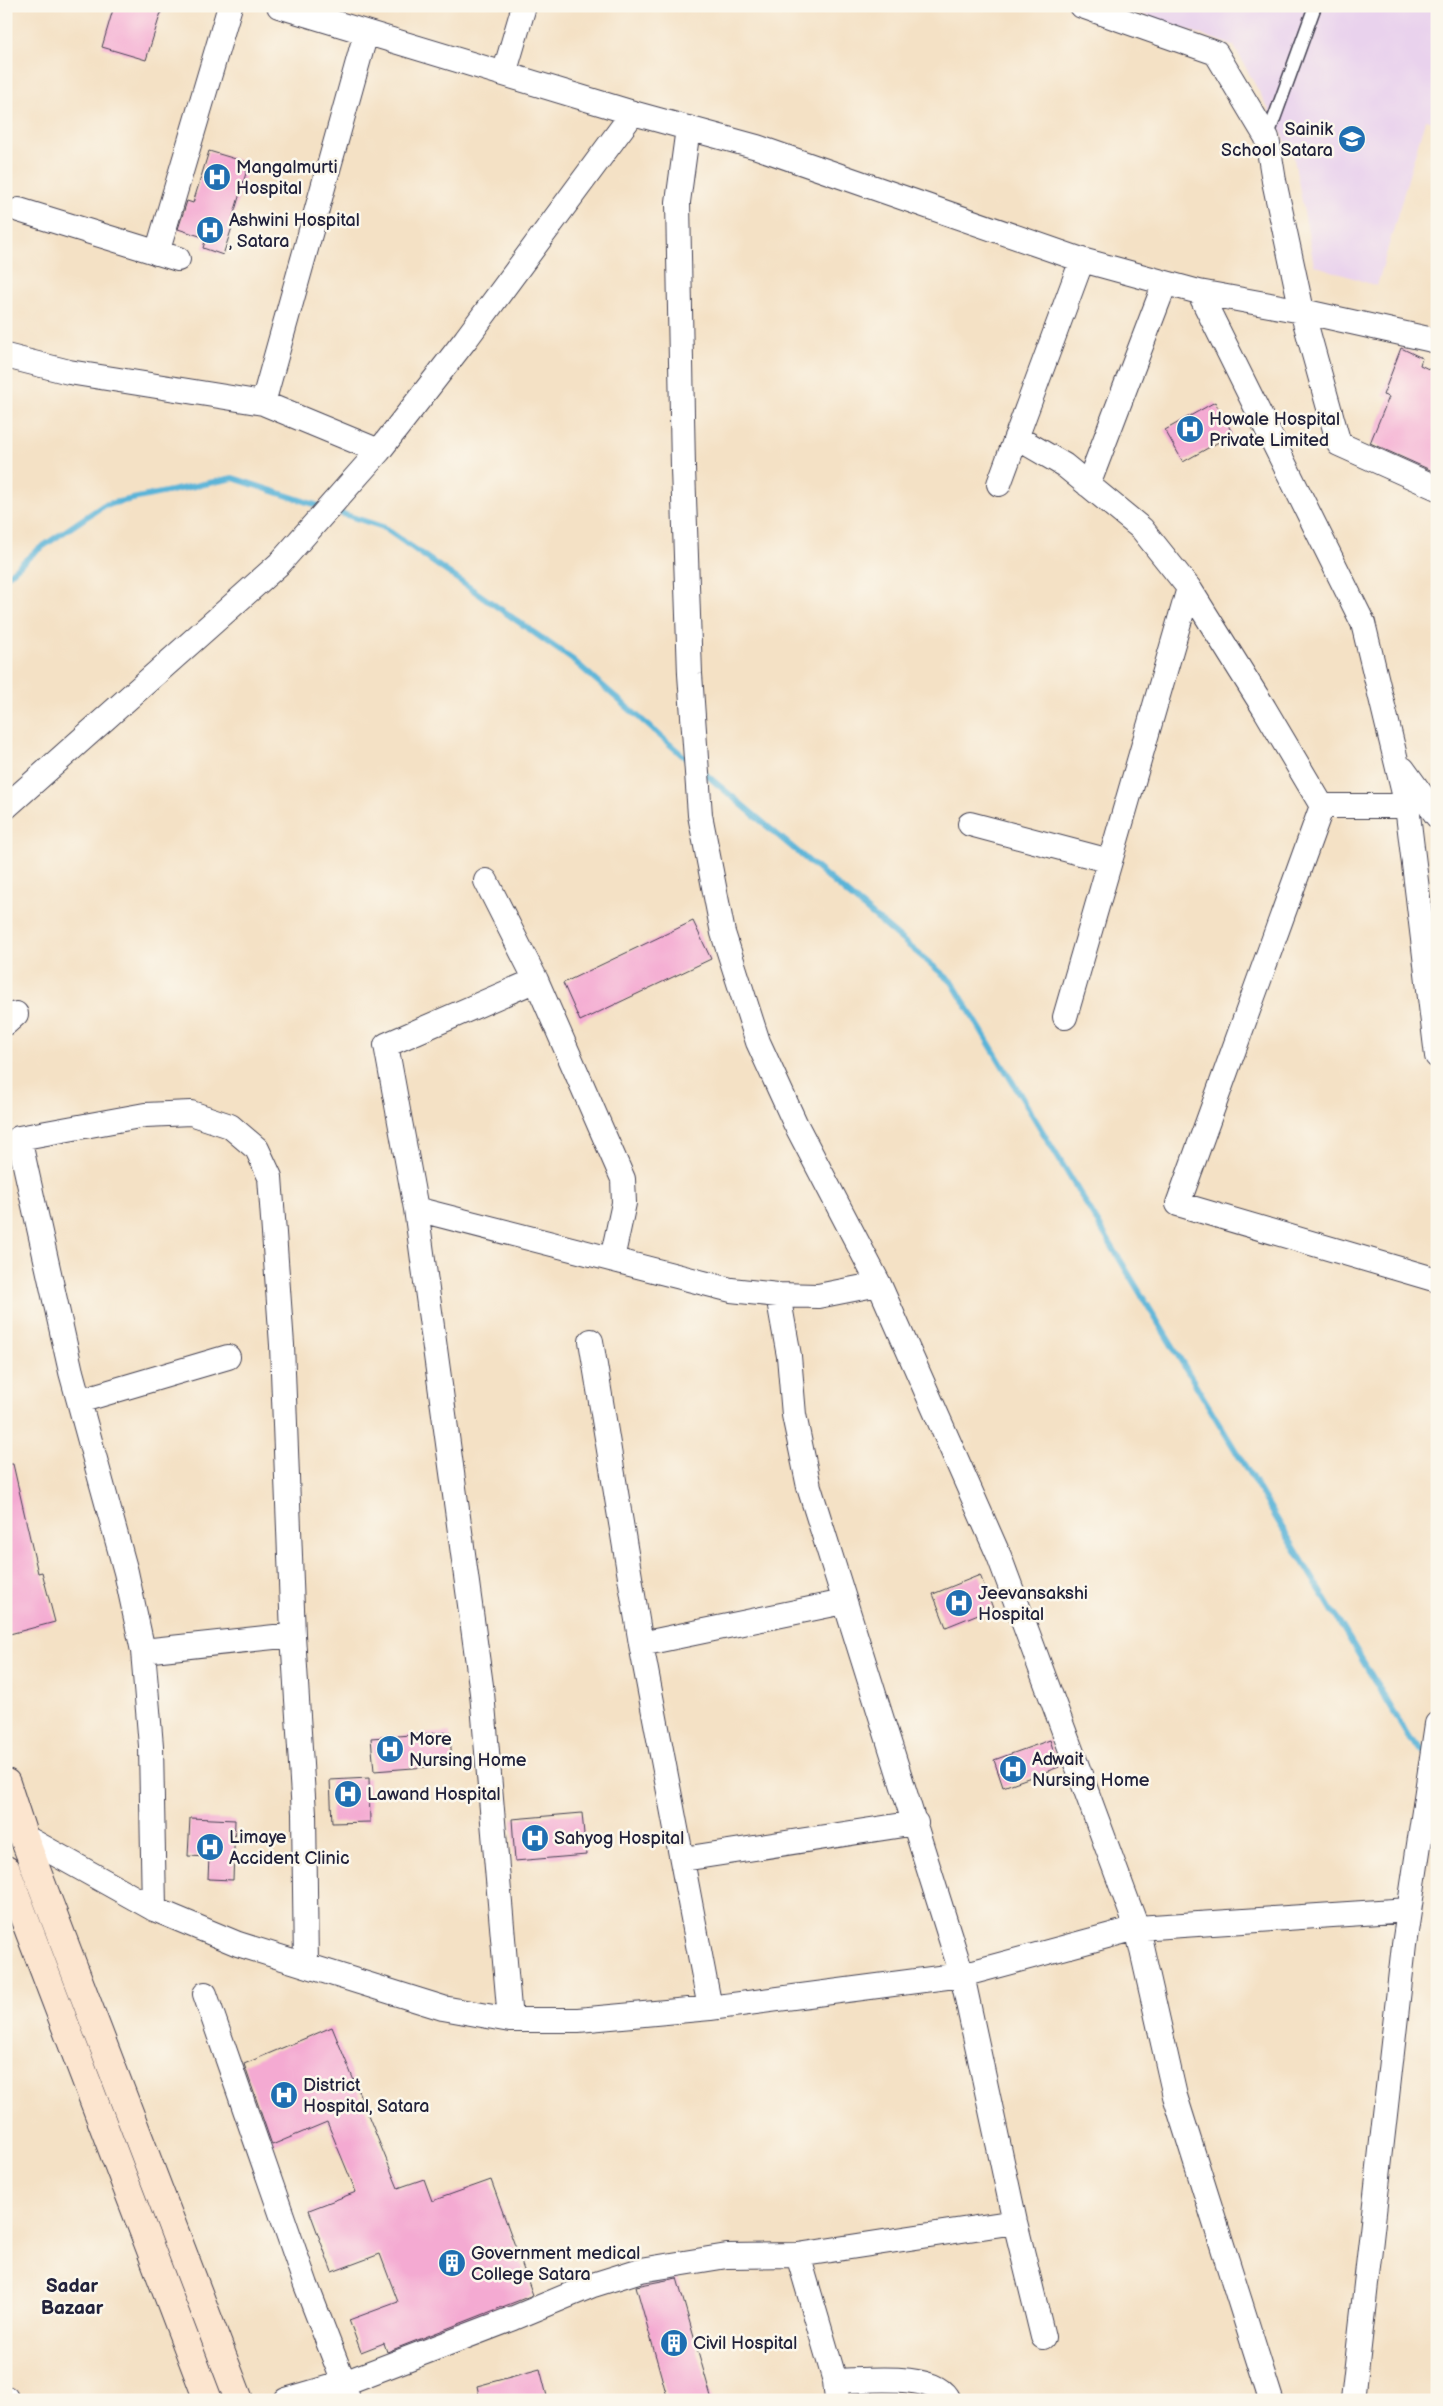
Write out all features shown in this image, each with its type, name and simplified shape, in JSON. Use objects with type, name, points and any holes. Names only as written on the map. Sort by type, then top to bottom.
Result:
[{"type":"street","points":[[19,210],[168,256],[230,6]]},
{"type":"street","points":[[279,6],[633,113],[757,147],[1082,260],[1199,292],[1302,311],[1437,341]]},
{"type":"street","points":[[504,74],[524,6]]},
{"type":"street","points":[[1082,6],[1216,53],[1267,138],[1274,181],[1302,311],[1339,444],[1437,488]]},
{"type":"street","points":[[263,403],[366,32]]},
{"type":"street","points":[[6,807],[280,564],[379,451],[466,339],[633,113]]},
{"type":"street","points":[[688,128],[678,202],[682,468],[690,674],[700,815],[723,933],[758,1042],[795,1123],[880,1284],[999,1556],[1137,1928],[1175,2096],[1271,2400]]},
{"type":"street","points":[[999,484],[1082,260]]},
{"type":"street","points":[[1088,485],[1165,283]]},
{"type":"street","points":[[1199,292],[1363,623],[1408,806],[1437,1056]]},
{"type":"street","points":[[6,356],[68,372],[263,403],[379,451]]},
{"type":"street","points":[[1016,437],[1064,465],[1142,530],[1189,588],[1264,708],[1322,806]]},
{"type":"street","points":[[1065,1017],[1189,588]]},
{"type":"street","points":[[1396,759],[1437,816]]},
{"type":"street","points":[[1322,806],[1408,806]]},
{"type":"street","points":[[1322,806],[1178,1204],[1437,1280]]},
{"type":"street","points":[[970,824],[1110,861]]},
{"type":"street","points":[[486,881],[536,980],[623,1179],[623,1210],[612,1259]]},
{"type":"street","points":[[510,2020],[482,1692],[416,1209],[386,1044],[536,980]]},
{"type":"street","points":[[154,1909],[151,1746],[143,1651],[126,1572],[79,1401],[12,1139],[145,1115],[191,1113],[230,1126],[257,1149],[270,1177],[282,1346],[294,1635],[304,1813],[306,1965]]},
{"type":"street","points":[[416,1209],[731,1290],[778,1295],[818,1296],[880,1284]]},
{"type":"street","points":[[778,1295],[788,1356],[794,1415],[809,1487],[844,1602],[916,1823],[962,1975],[1014,2222],[1043,2336]]},
{"type":"street","points":[[591,1341],[641,1644],[710,2008]]},
{"type":"street","points":[[79,1401],[228,1357]]},
{"type":"street","points":[[641,1644],[844,1602]]},
{"type":"street","points":[[143,1651],[294,1635]]},
{"type":"street","points":[[1353,2400],[1409,1910],[1432,1789],[1437,1724]]},
{"type":"street","points":[[6,1784],[15,1832],[239,2400]]},
{"type":"street","points":[[683,1859],[916,1823]]},
{"type":"street","points":[[15,1832],[154,1909],[238,1944],[443,2008],[510,2020],[578,2020],[710,2008],[830,1994],[962,1975],[1137,1928],[1409,1910]]},
{"type":"street","points":[[6,1870],[208,2400]]},
{"type":"street","points":[[205,1994],[303,2276],[346,2392]]},
{"type":"street","points":[[286,2400],[346,2392],[592,2285],[641,2270],[727,2256],[798,2256],[1014,2222]]},
{"type":"street","points":[[798,2256],[836,2390],[918,2381],[934,2385],[948,2400]]},
{"type":"lane","points":[[1267,138],[1315,6]]},
{"type":"shaded area","name":"Sainik School Satara","points":[[1124,6],[1437,6],[1437,123],[1425,120],[1377,286],[1314,265],[1293,154],[1234,46],[1124,8]]},
{"type":"building","points":[[114,6],[163,6],[146,60],[102,47]]},
{"type":"building","points":[[209,151],[249,163],[223,255],[203,248],[206,238],[178,229],[187,201],[193,203]]},
{"type":"building","points":[[1401,348],[1422,358],[1420,365],[1437,373],[1437,473],[1370,443],[1389,397],[1383,395]]},
{"type":"building","points":[[1215,402],[1233,434],[1183,462],[1165,430]]},
{"type":"building","points":[[693,921],[711,959],[580,1021],[563,983]]},
{"type":"building","points":[[6,1464],[13,1464],[38,1573],[42,1572],[55,1622],[6,1635]]},
{"type":"building","points":[[980,1575],[993,1608],[946,1627],[933,1594]]},
{"type":"building","points":[[450,1732],[452,1765],[374,1771],[371,1738]]},
{"type":"building","points":[[1050,1740],[1059,1767],[1003,1787],[994,1760]]},
{"type":"building","points":[[369,1778],[370,1822],[332,1823],[330,1780]]},
{"type":"building","points":[[582,1813],[586,1855],[515,1861],[512,1819]]},
{"type":"building","points":[[190,1818],[235,1820],[233,1880],[208,1879],[209,1857],[188,1856]]},
{"type":"building","name":"Government medical College Satara","points":[[332,2027],[398,2188],[424,2179],[432,2201],[491,2180],[533,2295],[387,2352],[384,2343],[361,2352],[349,2320],[398,2302],[380,2254],[332,2272],[309,2210],[356,2192],[327,2122],[272,2145],[244,2064]]},
{"type":"building","name":"Civil Hospital","points":[[677,2278],[712,2400],[668,2400],[636,2286]]},
{"type":"building","points":[[540,2369],[548,2400],[480,2400],[477,2386]]},
{"type":"waterway","points":[[6,577],[36,551],[104,505],[233,478],[322,507]]},
{"type":"waterway","points":[[334,511],[383,527],[573,660],[689,761]]},
{"type":"waterway","points":[[703,772],[952,982],[1410,1739],[1426,1753]]},
{"type":"place","name":"Sainik School Satara","points":[[1352,139]]},
{"type":"place","name":"Mangalmurti Hospital","points":[[217,177]]},
{"type":"place","name":"Ashwini Hospital , Satara","points":[[210,230]]},
{"type":"place","name":"Howale Hospital Private Limited","points":[[1190,429]]},
{"type":"place","name":"Jeevansakshi Hospital","points":[[959,1603]]},
{"type":"place","name":"More Nursing Home","points":[[390,1749]]},
{"type":"place","name":"Adwait Nursing Home","points":[[1013,1769]]},
{"type":"place","name":"Lawand Hospital","points":[[348,1794]]},
{"type":"place","name":"Sahyog Hospital","points":[[535,1838]]},
{"type":"place","name":"Limaye Accident Clinic","points":[[210,1847]]},
{"type":"place","name":"District Hospital, Satara","points":[[284,2095]]},
{"type":"place","name":"Government medical College Satara","points":[[452,2263]]},
{"type":"place","name":"Civil Hospital","points":[[674,2343]]},
{"type":"district","name":"Sadar Bazaar","points":[[72,2297]]}]
